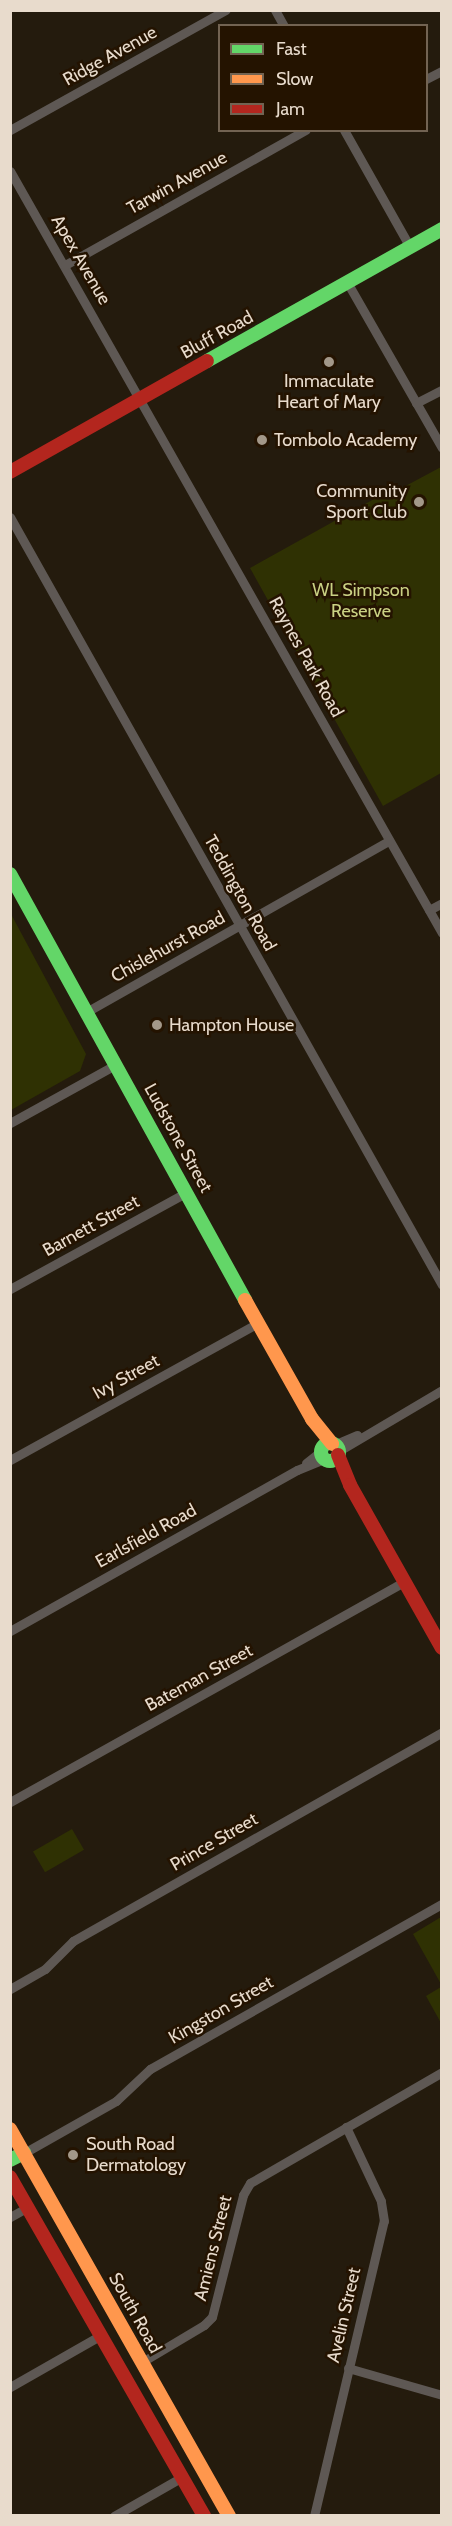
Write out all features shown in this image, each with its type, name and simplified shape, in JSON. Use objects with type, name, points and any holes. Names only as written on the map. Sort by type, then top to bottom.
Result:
[{"type":"main road","name":"Bluff Road","points":[[10,472],[441,229]]},
{"type":"main road","name":"Ludstone Street","points":[[10,874],[441,1648]]},
{"type":"main road","name":"South Road","points":[[10,2129],[229,2516]]},
{"type":"main road","points":[[10,2160],[24,2153]]},
{"type":"main road","points":[[10,2177],[204,2516]]},
{"type":"street","name":"Ridge Avenue","points":[[10,130],[225,10]]},
{"type":"street","points":[[275,10],[283,24]]},
{"type":"street","name":"Tarwin Avenue","points":[[65,265],[302,132]]},
{"type":"street","points":[[345,132],[410,247]]},
{"type":"street","name":"Apex Avenue","points":[[10,171],[122,366],[136,385],[141,398]]},
{"type":"street","points":[[347,282],[441,448]]},
{"type":"street","points":[[416,403],[441,390]]},
{"type":"street","name":"Raynes Park Road","points":[[141,398],[441,933]]},
{"type":"street","name":"Teddington Road","points":[[10,517],[441,1285]]},
{"type":"street","name":"Chislehurst Road","points":[[88,1011],[389,841]]},
{"type":"street","points":[[429,910],[441,903]]},
{"type":"street","points":[[10,1123],[117,1064]]},
{"type":"street","name":"Barnett Street","points":[[10,1289],[187,1192]]},
{"type":"street","name":"Ivy Street","points":[[10,1460],[258,1323]]},
{"type":"street","name":"Earlsfield Road","points":[[10,1631],[441,1390]]},
{"type":"street","name":"Bateman Street","points":[[10,1802],[404,1582]]},
{"type":"street","name":"Prince Street","points":[[10,1989],[47,1968],[73,1941],[441,1732]]},
{"type":"street","name":"Kingston Street","points":[[24,2153],[116,2101],[150,2069],[441,1904]]},
{"type":"street","name":"Amiens Street","points":[[142,2362],[212,2318],[246,2189],[260,2176],[441,2072]]},
{"type":"street","name":"Avelin Street","points":[[314,2516],[384,2221],[381,2201],[346,2127]]},
{"type":"street","points":[[10,2217],[28,2207]]},
{"type":"street","points":[[10,2387],[101,2335]]},
{"type":"street","points":[[348,2368],[441,2395]]},
{"type":"street","points":[[114,2516],[182,2477]]},
{"type":"green space","name":"WL Simpson Reserve","points":[[441,467],[441,773],[383,806],[250,568],[383,494],[385,497]]},
{"type":"green space","points":[[11,914],[86,1054],[80,1071],[11,1110]]},
{"type":"green space","points":[[72,1829],[84,1850],[45,1872],[33,1852]]},
{"type":"green space","points":[[441,1917],[441,1984],[413,1934]]},
{"type":"green space","points":[[441,1987],[441,2023],[426,1996]]},
{"type":"traffic: fast","points":[[207,361],[442,229]]},
{"type":"traffic: fast","points":[[10,874],[245,1300]]},
{"type":"traffic: fast","points":[[330,1443],[336,1446],[339,1452],[336,1458],[330,1461],[324,1458],[321,1452],[324,1446],[330,1443]]},
{"type":"traffic: fast","points":[[10,2160],[24,2153]]},
{"type":"traffic: slow","points":[[245,1300],[312,1419],[332,1444]]},
{"type":"traffic: slow","points":[[10,2129],[229,2516]]},
{"type":"traffic: jam","points":[[10,472],[207,361]]},
{"type":"traffic: jam","points":[[338,1455],[350,1485],[442,1648]]},
{"type":"traffic: jam","points":[[10,2177],[204,2516]]},
{"type":"place","name":"Immaculate Heart of Mary","points":[[329,362]]},
{"type":"place","name":"Tombolo Academy","points":[[262,440]]},
{"type":"place","name":"Community Sport Club","points":[[419,502]]},
{"type":"place","name":"Hampton House","points":[[157,1025]]},
{"type":"place","name":"South Road Dermatology","points":[[73,2155]]}]
